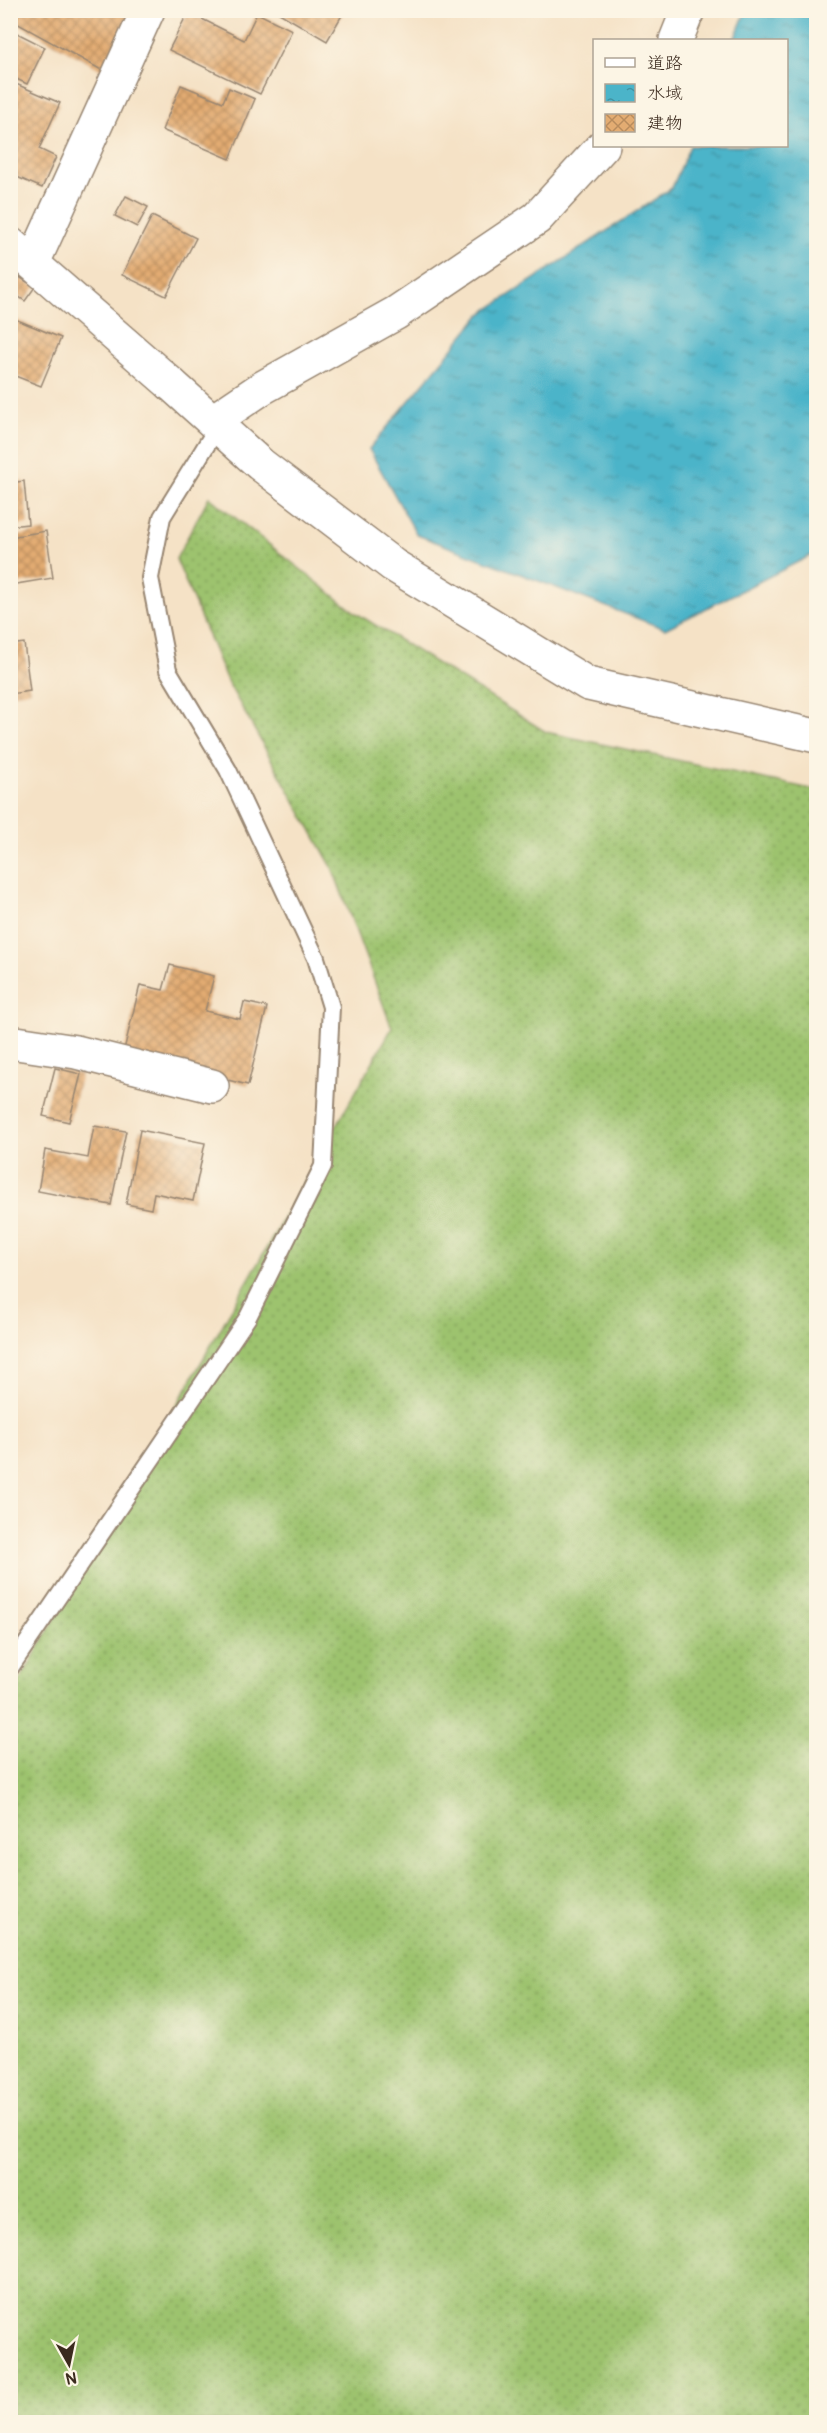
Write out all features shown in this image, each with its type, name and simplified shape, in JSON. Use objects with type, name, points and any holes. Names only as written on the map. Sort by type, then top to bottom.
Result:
[{"type":"street","points":[[148,10],[22,253],[260,464],[393,565],[588,684],[816,736]]},
{"type":"street","points":[[676,39],[688,10]]},
{"type":"street","points":[[215,424],[262,388],[396,313],[537,218],[602,147]]},
{"type":"street","points":[[10,1042],[76,1052],[212,1086]]},
{"type":"lane","points":[[10,1668],[248,1317],[323,1166],[331,1007],[316,958],[228,771],[168,670],[150,578],[162,517],[215,424]]},
{"type":"green space","points":[[209,497],[356,613],[546,732],[816,790],[816,2422],[11,2422],[11,1696],[392,1028],[332,867],[227,681],[176,559]]},
{"type":"water","points":[[746,11],[816,11],[816,553],[665,629],[417,535],[369,449],[481,314],[672,188],[690,147],[788,147],[788,39],[734,39]]},
{"type":"building","points":[[16,10],[119,10],[135,19],[105,72],[11,20]]},
{"type":"building","points":[[274,10],[345,10],[327,41]]},
{"type":"building","points":[[188,12],[244,40],[257,13],[292,30],[260,94],[169,50]]},
{"type":"building","points":[[13,31],[45,47],[27,84],[10,76],[10,36]]},
{"type":"building","points":[[16,84],[60,103],[39,149],[56,157],[42,188],[10,174],[10,97]]},
{"type":"building","points":[[181,85],[223,102],[229,88],[255,99],[230,159],[162,130]]},
{"type":"building","points":[[126,196],[148,207],[137,227],[115,216]]},
{"type":"building","points":[[152,216],[196,238],[166,296],[122,275]]},
{"type":"building","points":[[10,271],[35,287],[25,301],[10,291]]},
{"type":"building","points":[[10,317],[61,338],[41,386],[10,374]]},
{"type":"building","points":[[24,481],[28,524],[10,526],[10,483]]},
{"type":"building","points":[[46,531],[53,578],[10,585],[10,537]]},
{"type":"building","points":[[24,643],[30,691],[10,694],[10,645]]},
{"type":"building","points":[[170,965],[214,976],[205,1011],[240,1019],[244,1002],[267,1007],[248,1085],[123,1054],[140,985],[163,990]]},
{"type":"building","points":[[55,1068],[81,1074],[69,1122],[43,1116]]},
{"type":"building","points":[[94,1126],[126,1131],[111,1205],[38,1191],[45,1150],[88,1158]]},
{"type":"building","points":[[140,1130],[205,1143],[193,1201],[154,1193],[151,1209],[126,1204]]}]
